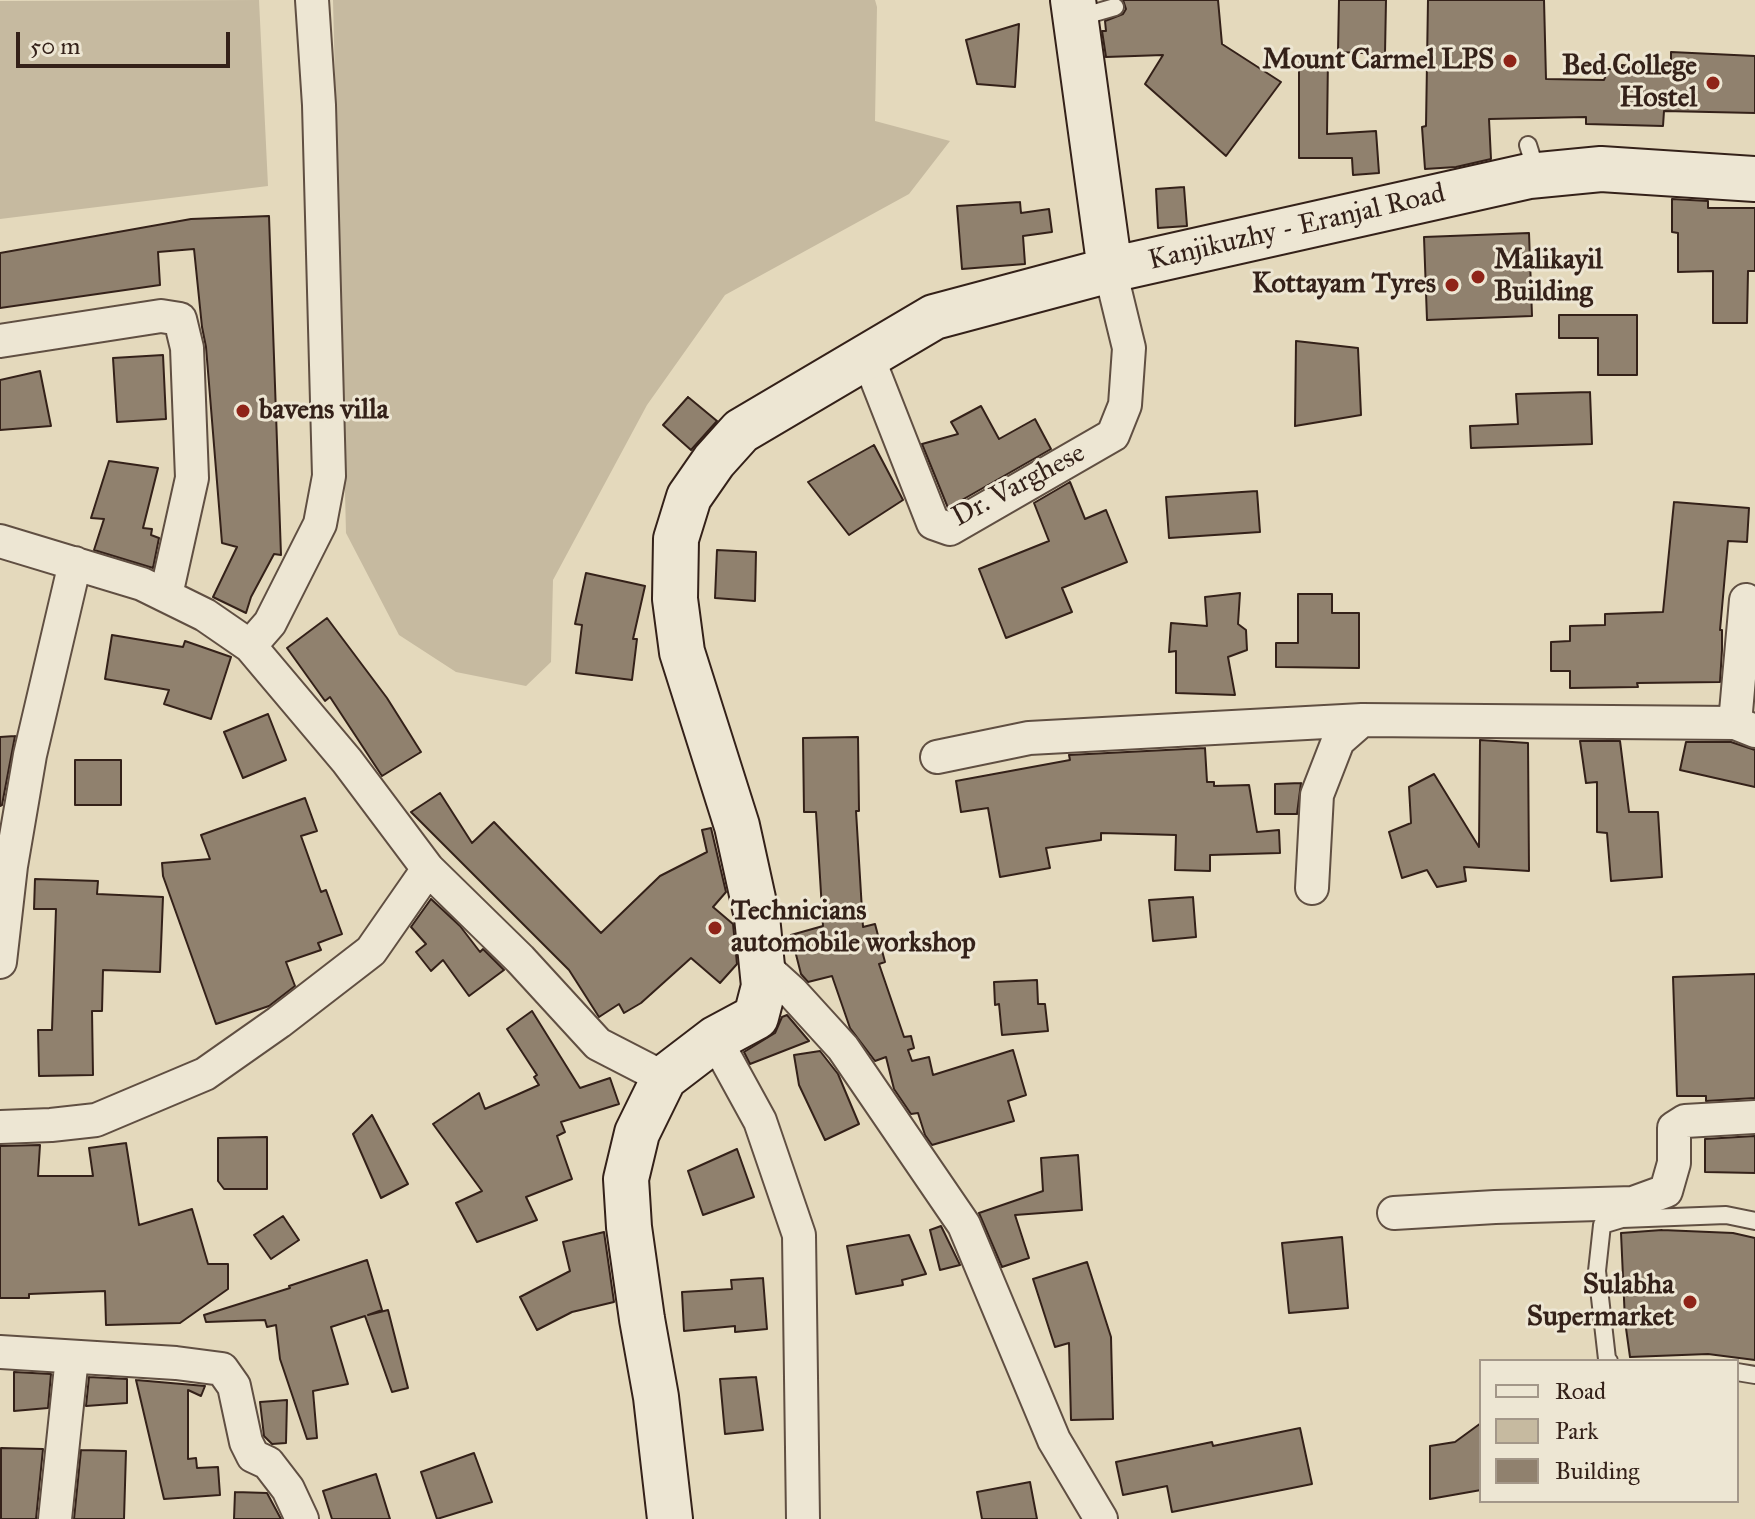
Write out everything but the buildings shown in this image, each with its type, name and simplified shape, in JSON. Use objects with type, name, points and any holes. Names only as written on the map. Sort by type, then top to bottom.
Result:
[{"type":"main road","name":"Kanjikuzhy - Eranjal Road","points":[[1088,8],[1110,270],[1528,160],[1601,169],[1755,179]]},
{"type":"main road","points":[[670,1519],[656,1397],[629,1227],[626,1179],[637,1133],[664,1078],[715,1039],[756,1017],[764,986],[757,917],[737,826],[682,652],[675,599],[676,539],[689,497],[714,461],[741,431],[934,317],[1110,270]]},
{"type":"street","points":[[250,646],[270,623],[320,524],[329,476],[319,105],[312,0]]},
{"type":"street","name":"Dr. Varghese","points":[[867,355],[933,523],[950,529],[1113,435],[1125,405],[1129,348],[1110,270]]},
{"type":"street","points":[[0,341],[161,316],[180,319],[187,348],[192,478],[166,595]]},
{"type":"street","points":[[0,541],[142,584],[205,615],[250,646],[347,761],[428,869],[520,959],[598,1044],[664,1078]]},
{"type":"street","points":[[0,962],[9,831],[75,563]]},
{"type":"street","points":[[937,757],[1029,738],[1362,720],[1745,727],[1746,600]]},
{"type":"street","points":[[1312,888],[1317,795],[1338,741],[1362,720]]},
{"type":"street","points":[[0,1127],[96,1120],[205,1074],[371,951],[428,869]]},
{"type":"street","points":[[761,964],[792,992],[843,1048],[964,1225],[1054,1440],[1101,1519]]},
{"type":"street","points":[[715,1039],[760,1121],[799,1235],[803,1519]]},
{"type":"street","points":[[1394,1213],[1633,1203],[1666,1191],[1674,1163],[1674,1128],[1685,1121],[1755,1117]]},
{"type":"street","points":[[0,1352],[176,1363],[222,1369],[234,1386],[246,1442],[253,1456],[268,1463],[288,1489],[302,1519]]},
{"type":"street","points":[[55,1519],[72,1357]]},
{"type":"lane","points":[[1607,1359],[1597,1271],[1602,1225],[1622,1219],[1726,1215],[1755,1221]]},
{"type":"green space","points":[[259,0],[268,186],[0,219],[0,1]]},
{"type":"green space","points":[[333,0],[875,0],[875,121],[950,141],[909,194],[725,295],[647,405],[553,580],[551,662],[526,686],[456,672],[399,635],[346,533]]},
{"type":"place","name":"Mount Carmel LPS","points":[[1510,61]]},
{"type":"place","name":"Bed College Hostel","points":[[1713,83]]},
{"type":"place","name":"Malikayil Building","points":[[1478,277]]},
{"type":"place","name":"Kottayam Tyres","points":[[1452,285]]},
{"type":"place","name":"bavens villa","points":[[243,411]]},
{"type":"place","name":"Technicians automobile workshop","points":[[715,928]]},
{"type":"place","name":"Sulabha Supermarket","points":[[1690,1302]]}]
